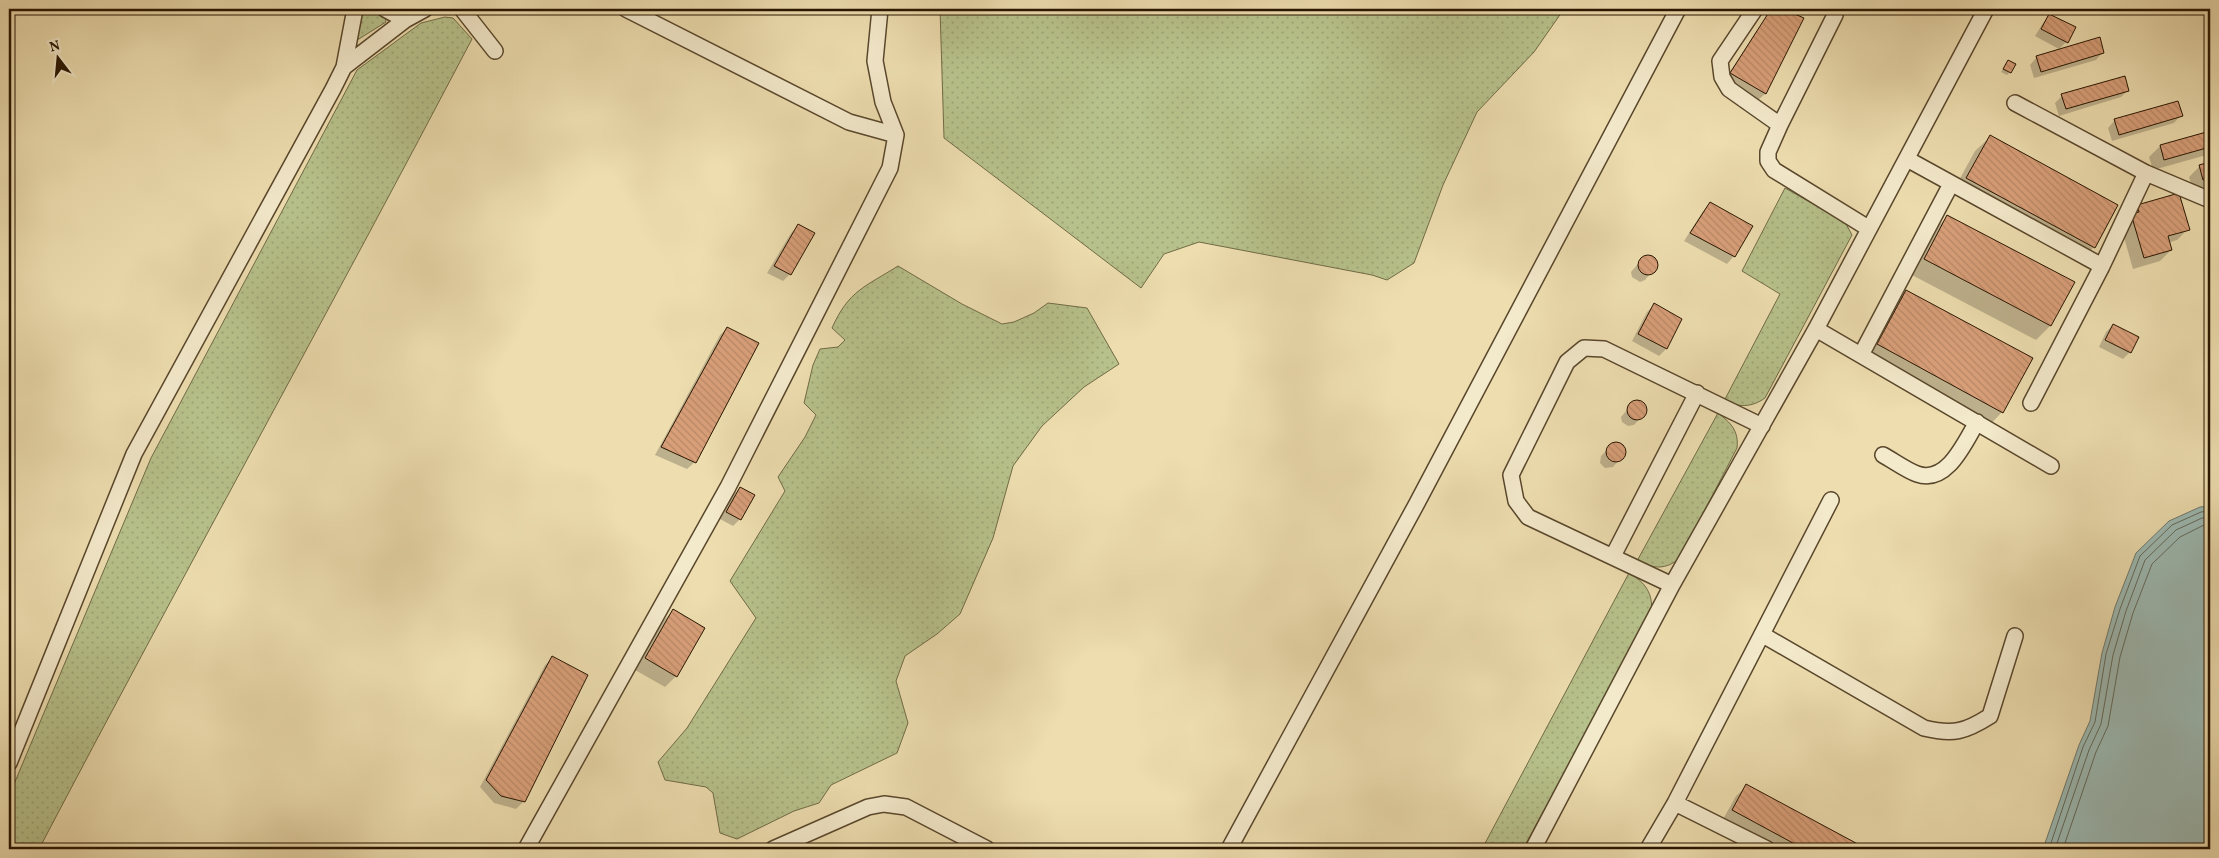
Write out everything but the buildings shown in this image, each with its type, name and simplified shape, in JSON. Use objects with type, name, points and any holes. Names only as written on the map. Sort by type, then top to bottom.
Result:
[{"type":"street","points":[[9,762],[134,454],[344,67],[355,9]]},
{"type":"street","points":[[385,9],[405,20]]},
{"type":"street","points":[[344,67],[405,20],[425,9]]},
{"type":"street","points":[[462,9],[495,50]]},
{"type":"street","points":[[626,9],[849,122],[896,135]]},
{"type":"street","points":[[526,849],[728,487],[890,168],[896,135],[883,102],[875,61],[880,9]]},
{"type":"street","points":[[1229,849],[1416,505],[1678,9]]},
{"type":"street","points":[[1755,9],[1720,62],[1722,77],[1728,89],[1780,125]]},
{"type":"street","points":[[1834,9],[1835,15],[1768,152],[1768,161],[1774,170],[1868,228]]},
{"type":"street","points":[[1533,849],[1672,585],[1816,329],[1986,9]]},
{"type":"street","points":[[2015,103],[2146,173],[2210,200]]},
{"type":"street","points":[[1906,159],[2102,266]]},
{"type":"street","points":[[2032,403],[2102,266],[2146,173]]},
{"type":"street","points":[[1861,355],[1951,184]]},
{"type":"street","points":[[1816,329],[2052,466]]},
{"type":"street","points":[[1672,585],[1528,517],[1516,501],[1511,476],[1567,362],[1584,348],[1604,349],[1762,426]]},
{"type":"street","points":[[1613,556],[1697,393]]},
{"type":"street","points":[[1883,455],[1918,475],[1930,475],[1941,471],[1956,457],[1977,422]]},
{"type":"street","points":[[1648,849],[1675,803],[1831,500]]},
{"type":"street","points":[[1763,635],[1924,728],[1946,734],[1970,728],[1990,716],[2015,636]]},
{"type":"street","points":[[1675,803],[1766,849]]},
{"type":"street","points":[[773,849],[868,807],[884,804],[906,807],[987,849]]},
{"type":"green space","points":[[360,9],[373,9],[385,17],[386,22],[354,42]]},
{"type":"green space","points":[[940,9],[1564,9],[1534,52],[1477,112],[1443,185],[1414,263],[1387,280],[1372,275],[1199,242],[1164,254],[1141,288],[944,138]]},
{"type":"green space","points":[[445,17],[453,18],[472,39],[39,849],[9,849],[9,796],[151,458],[357,70],[421,23]]},
{"type":"green space","points":[[1785,188],[1845,222],[1852,235],[1765,398],[1755,404],[1745,406],[1735,404],[1724,401],[1780,294],[1742,271]]},
{"type":"green space","points":[[898,266],[962,304],[1002,324],[1014,322],[1034,313],[1048,303],[1087,308],[1119,364],[1084,387],[1042,426],[1013,466],[993,538],[960,614],[937,634],[905,656],[896,681],[908,723],[897,753],[831,785],[819,803],[794,811],[737,839],[720,833],[713,793],[706,787],[665,780],[658,762],[687,728],[756,618],[730,581],[785,491],[778,477],[805,437],[816,415],[804,403],[813,365],[820,349],[838,347],[845,340],[832,328],[838,315],[852,297],[867,285]]},
{"type":"green space","points":[[1718,413],[1733,428],[1737,437],[1737,448],[1680,558],[1670,565],[1659,567],[1648,566],[1637,561]]},
{"type":"green space","points":[[1629,573],[1640,580],[1650,594],[1651,613],[1523,849],[1482,849]]},
{"type":"water","points":[[2210,506],[2210,849],[2043,849],[2079,745],[2090,721],[2102,653],[2115,607],[2136,553],[2169,521],[2200,507]]}]
